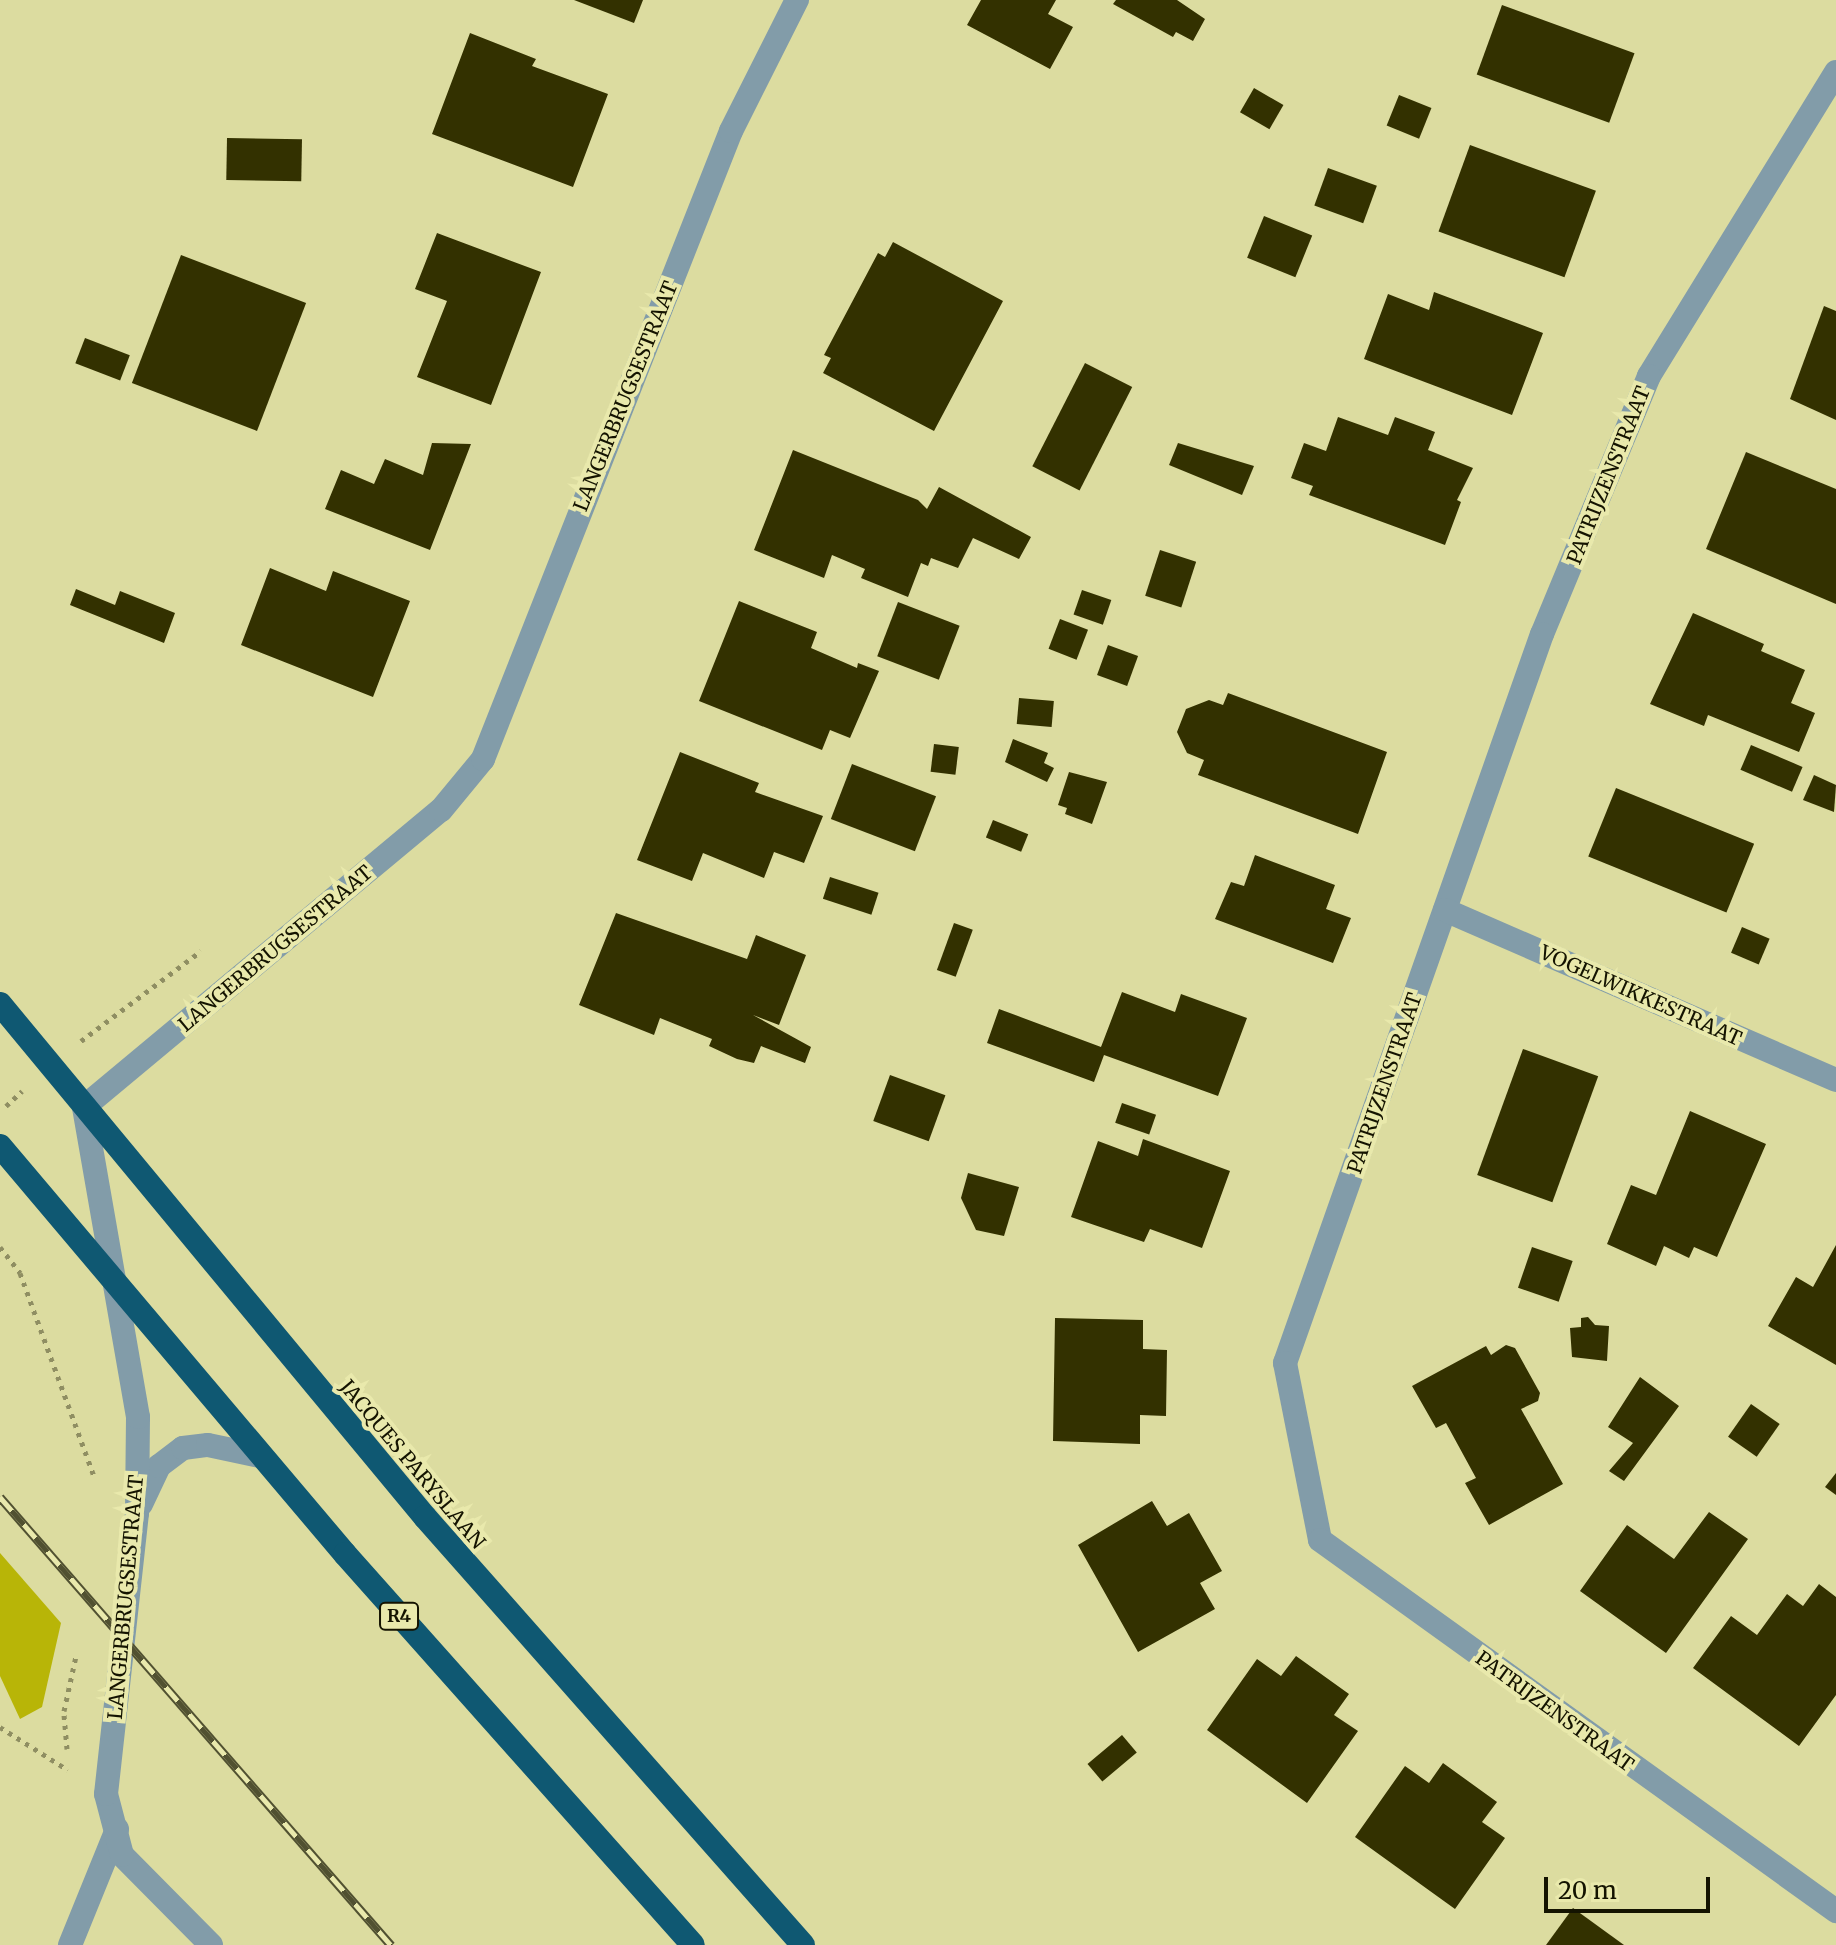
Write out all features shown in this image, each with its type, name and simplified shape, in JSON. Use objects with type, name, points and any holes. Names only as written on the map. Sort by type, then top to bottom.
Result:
[{"type":"highway","name":"JACQUES PARYSLAAN","points":[[0,1004],[425,1517],[803,1945]]},
{"type":"highway","name":"R4","points":[[0,1146],[260,1456],[693,1945]]},
{"type":"street","name":"LANGERBRUGSESTRAAT","points":[[117,1829],[106,1794],[137,1513],[138,1417],[111,1282],[84,1107],[441,810],[483,759],[726,145],[797,0]]},
{"type":"street","name":"PATRIJZENSTRAAT","points":[[1836,72],[1649,376],[1542,634],[1285,1363],[1320,1540],[1836,1911]]},
{"type":"street","name":"VOGELWIKKESTRAAT","points":[[1445,910],[1836,1080]]},
{"type":"street","points":[[137,1513],[159,1466],[183,1448],[208,1445],[260,1456]]},
{"type":"street","points":[[70,1945],[117,1829]]},
{"type":"street","points":[[117,1829],[122,1855],[211,1945]]},
{"type":"path","points":[[117,1012],[204,950]]},
{"type":"path","points":[[0,1247],[20,1273],[97,1484]]},
{"type":"path","points":[[80,1640],[64,1711],[67,1755],[106,1794]]},
{"type":"path","points":[[0,1727],[106,1794]]},
{"type":"shaded area","points":[[0,1553],[61,1623],[42,1707],[20,1719],[0,1676]]},
{"type":"building","points":[[574,0],[643,0],[634,23]]},
{"type":"building","points":[[981,0],[1056,0],[1048,14],[1073,27],[1050,69],[967,25]]},
{"type":"building","points":[[1116,0],[1177,0],[1205,19],[1193,41],[1176,32],[1173,37],[1113,4]]},
{"type":"building","points":[[1502,5],[1634,53],[1609,123],[1477,75]]},
{"type":"building","points":[[470,33],[536,59],[532,66],[608,94],[573,187],[432,134]]},
{"type":"building","points":[[1254,88],[1283,105],[1269,129],[1240,112]]},
{"type":"building","points":[[1399,95],[1431,108],[1419,139],[1387,126]]},
{"type":"building","points":[[227,138],[302,139],[301,181],[226,180]]},
{"type":"building","points":[[1470,145],[1596,191],[1564,277],[1439,231]]},
{"type":"building","points":[[1328,168],[1377,186],[1363,223],[1314,206]]},
{"type":"building","points":[[1264,216],[1312,235],[1295,277],[1247,258]]},
{"type":"building","points":[[437,233],[541,272],[491,405],[417,377],[447,301],[415,289]]},
{"type":"building","points":[[893,242],[1003,301],[934,431],[823,373],[831,358],[824,355],[878,253],[885,257]]},
{"type":"building","points":[[181,255],[306,303],[257,431],[132,383]]},
{"type":"building","points":[[1434,292],[1543,333],[1512,415],[1364,359],[1388,294],[1429,310]]},
{"type":"building","points":[[1824,306],[1836,311],[1836,420],[1790,399]]},
{"type":"building","points":[[85,338],[130,355],[120,380],[75,363]]},
{"type":"building","points":[[1085,363],[1132,387],[1080,490],[1032,466]]},
{"type":"building","points":[[1338,417],[1388,435],[1395,417],[1435,432],[1428,450],[1473,468],[1457,500],[1461,502],[1445,545],[1309,495],[1313,486],[1291,478],[1304,443],[1326,451]]},
{"type":"building","points":[[432,443],[471,444],[430,550],[325,509],[341,470],[374,484],[385,459],[423,475]]},
{"type":"building","points":[[1178,443],[1254,466],[1242,495],[1169,465]]},
{"type":"building","points":[[793,450],[918,500],[927,509],[939,487],[1031,537],[1019,559],[973,538],[958,568],[931,558],[928,566],[921,563],[908,597],[861,578],[865,569],[832,555],[824,578],[754,550]]},
{"type":"building","points":[[1746,452],[1836,489],[1836,604],[1706,549]]},
{"type":"building","points":[[1160,550],[1196,562],[1181,607],[1145,596]]},
{"type":"building","points":[[270,568],[326,591],[333,571],[410,601],[373,697],[241,645]]},
{"type":"building","points":[[76,589],[115,605],[120,591],[175,613],[164,643],[70,605]]},
{"type":"building","points":[[1082,590],[1111,600],[1103,625],[1074,615]]},
{"type":"building","points":[[739,601],[817,632],[811,648],[857,668],[858,663],[879,671],[850,738],[830,730],[822,750],[699,701]]},
{"type":"building","points":[[898,602],[960,626],[939,680],[877,656]]},
{"type":"building","points":[[1693,613],[1764,644],[1761,651],[1805,670],[1791,703],[1815,713],[1799,752],[1708,715],[1704,726],[1650,704]]},
{"type":"building","points":[[1060,619],[1088,630],[1077,660],[1049,649]]},
{"type":"building","points":[[1108,645],[1138,656],[1127,686],[1097,675]]},
{"type":"building","points":[[1228,693],[1387,752],[1358,834],[1198,775],[1204,760],[1187,753],[1177,732],[1186,709],[1209,700],[1223,705]]},
{"type":"building","points":[[1019,698],[1054,701],[1052,727],[1017,724]]},
{"type":"building","points":[[1013,739],[1048,753],[1044,763],[1054,768],[1047,782],[1005,762]]},
{"type":"building","points":[[934,744],[959,747],[955,775],[931,772]]},
{"type":"building","points":[[1751,745],[1803,767],[1792,792],[1740,770]]},
{"type":"building","points":[[680,752],[759,783],[755,792],[823,816],[804,863],[774,852],[764,878],[703,853],[692,881],[637,860]]},
{"type":"building","points":[[852,764],[936,796],[915,851],[831,819]]},
{"type":"building","points":[[1069,772],[1107,782],[1092,824],[1065,814],[1067,808],[1058,805]]},
{"type":"building","points":[[1814,775],[1836,785],[1834,812],[1803,800]]},
{"type":"building","points":[[1616,788],[1754,844],[1726,912],[1588,857]]},
{"type":"building","points":[[993,820],[1028,834],[1021,852],[986,838]]},
{"type":"building","points":[[1255,855],[1335,885],[1326,909],[1351,918],[1333,963],[1215,919],[1231,882],[1244,886]]},
{"type":"building","points":[[830,877],[879,893],[871,915],[823,899]]},
{"type":"building","points":[[616,913],[747,959],[756,935],[806,955],[779,1025],[753,1015],[811,1047],[805,1063],[761,1046],[754,1063],[737,1059],[709,1046],[712,1039],[660,1018],[654,1035],[579,1005]]},
{"type":"building","points":[[954,923],[973,930],[956,977],[937,970]]},
{"type":"building","points":[[1742,927],[1770,939],[1759,964],[1731,953]]},
{"type":"building","points":[[1122,992],[1175,1012],[1181,994],[1247,1018],[1218,1096],[1104,1055],[1094,1082],[987,1043],[999,1009],[1101,1047]]},
{"type":"building","points":[[1523,1049],[1598,1076],[1552,1202],[1477,1175]]},
{"type":"building","points":[[890,1075],[945,1095],[929,1141],[873,1121]]},
{"type":"building","points":[[1122,1103],[1156,1115],[1149,1135],[1115,1123]]},
{"type":"building","points":[[1690,1111],[1766,1144],[1717,1257],[1694,1247],[1689,1258],[1664,1246],[1656,1266],[1607,1244],[1631,1185],[1656,1195]]},
{"type":"building","points":[[1143,1139],[1230,1171],[1202,1248],[1150,1229],[1144,1242],[1071,1217],[1098,1141],[1138,1156]]},
{"type":"building","points":[[968,1173],[1019,1187],[1004,1236],[976,1230],[961,1198]]},
{"type":"building","points":[[1836,1245],[1836,1365],[1768,1326],[1796,1277],[1813,1287]]},
{"type":"building","points":[[1532,1247],[1573,1261],[1559,1302],[1518,1288]]},
{"type":"building","points":[[1588,1317],[1595,1325],[1609,1326],[1607,1361],[1572,1357],[1570,1328],[1581,1327],[1581,1318]]},
{"type":"building","points":[[1055,1318],[1143,1320],[1143,1349],[1167,1350],[1166,1416],[1140,1415],[1140,1444],[1053,1441]]},
{"type":"building","points":[[1506,1345],[1515,1348],[1540,1393],[1538,1401],[1521,1409],[1563,1484],[1489,1525],[1465,1483],[1476,1478],[1446,1423],[1436,1428],[1412,1386],[1486,1346],[1491,1355]]},
{"type":"building","points":[[1640,1377],[1679,1406],[1624,1481],[1609,1471],[1633,1443],[1608,1427]]},
{"type":"building","points":[[1751,1404],[1780,1424],[1757,1457],[1728,1437]]},
{"type":"building","points":[[1836,1473],[1836,1495],[1825,1487]]},
{"type":"building","points":[[1152,1501],[1167,1526],[1189,1513],[1222,1571],[1200,1583],[1215,1609],[1138,1652],[1078,1545]]},
{"type":"building","points":[[1709,1512],[1748,1539],[1666,1653],[1580,1591],[1627,1525],[1674,1559]]},
{"type":"building","points":[[1819,1584],[1836,1597],[1836,1695],[1799,1746],[1693,1668],[1731,1616],[1757,1635],[1787,1594],[1803,1606]]},
{"type":"building","points":[[1296,1656],[1349,1694],[1334,1715],[1358,1731],[1307,1803],[1207,1730],[1257,1659],[1281,1676]]},
{"type":"building","points":[[1122,1735],[1137,1753],[1102,1782],[1088,1764]]},
{"type":"building","points":[[1443,1763],[1497,1802],[1482,1822],[1505,1838],[1455,1909],[1355,1837],[1405,1766],[1429,1783]]},
{"type":"building","points":[[1573,1908],[1624,1945],[1546,1945]]},
{"type":"railway","points":[[0,1497],[391,1945]]}]
